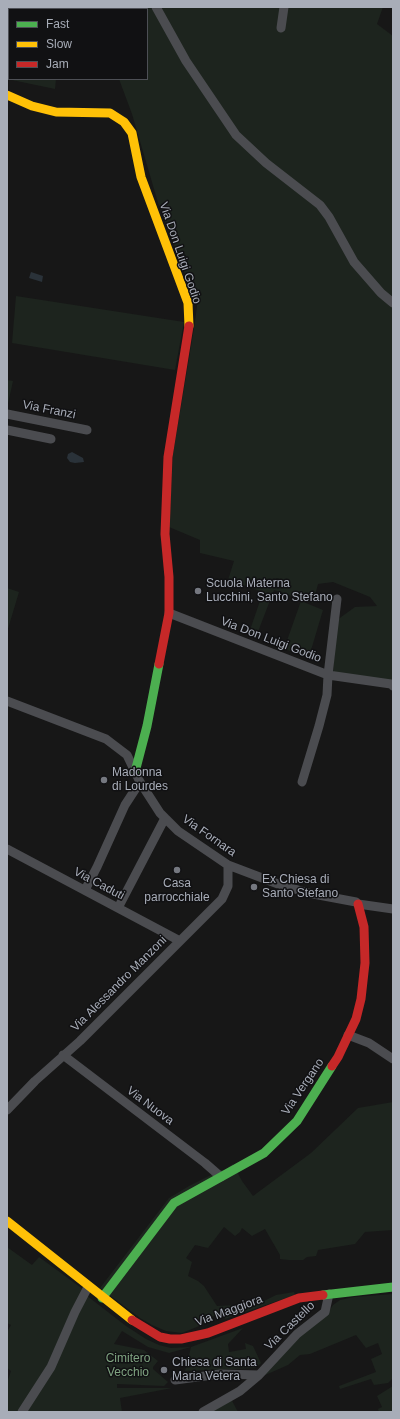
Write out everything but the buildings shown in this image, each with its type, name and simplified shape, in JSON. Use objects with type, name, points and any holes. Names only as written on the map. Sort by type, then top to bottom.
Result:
[{"type":"street","points":[[156,7],[186,61],[236,135],[266,163],[320,205],[329,217],[354,262],[381,293],[393,303]]},
{"type":"street","points":[[281,28],[284,7]]},
{"type":"street","name":"Via Don Luigi Godio","points":[[7,95],[32,106],[56,112],[110,113],[124,122],[132,133],[141,177],[188,304],[190,322],[168,457],[165,534],[169,577],[169,614],[147,726],[135,772]]},
{"type":"street","name":"Via Franzi","points":[[7,414],[87,430]]},
{"type":"street","points":[[7,430],[51,439]]},
{"type":"street","points":[[337,599],[328,675],[391,684],[393,686]]},
{"type":"street","name":"Via Don Luigi Godio","points":[[169,614],[328,675],[330,696],[302,782]]},
{"type":"street","name":"Via Fornara","points":[[7,701],[106,739],[127,755],[140,782],[160,813],[178,831],[228,865],[278,884],[308,893],[356,902],[358,904],[393,909]]},
{"type":"street","points":[[85,890],[125,805],[140,782]]},
{"type":"street","points":[[118,908],[165,818]]},
{"type":"street","name":"Via Caduti","points":[[7,849],[180,941]]},
{"type":"street","name":"Via Alessandro Manzoni","points":[[7,1110],[35,1080],[80,1041],[222,899],[228,886],[228,865]]},
{"type":"street","name":"Via Vergano","points":[[102,1298],[174,1203],[264,1153],[297,1121],[338,1057],[356,1019],[361,999],[365,963],[364,928],[358,904]]},
{"type":"street","points":[[348,1035],[369,1043],[393,1059]]},
{"type":"street","name":"Via Nuova","points":[[63,1056],[205,1163],[221,1177]]},
{"type":"street","name":"Via Maggiora","points":[[7,1221],[133,1322],[160,1337],[170,1339],[181,1340],[208,1333],[299,1298],[393,1287]]},
{"type":"street","points":[[22,1412],[51,1367],[88,1287]]},
{"type":"street","name":"Via Castello","points":[[203,1412],[240,1391],[259,1375],[296,1334],[325,1312],[329,1294]]},
{"type":"street","points":[[175,1380],[220,1374],[259,1375]]},
{"type":"green space","points":[[7,7],[383,7],[377,24],[393,36],[393,683],[333,673],[337,620],[355,607],[377,606],[370,597],[333,582],[318,584],[313,603],[274,590],[256,637],[249,633],[263,592],[228,580],[234,561],[200,553],[200,540],[169,527],[173,454],[197,306],[159,206],[132,114],[119,80],[148,80],[148,8],[8,8],[7,79]]},
{"type":"green space","points":[[12,80],[56,80],[55,89]]},
{"type":"green space","points":[[16,296],[184,322],[175,370],[12,343]]},
{"type":"green space","points":[[7,380],[13,381],[7,408]]},
{"type":"green space","points":[[7,588],[19,592],[7,632]]},
{"type":"green space","points":[[301,601],[323,610],[309,657],[284,649]]},
{"type":"green space","points":[[393,1102],[393,1230],[365,1232],[355,1244],[318,1250],[316,1256],[307,1257],[303,1260],[289,1260],[280,1259],[280,1255],[265,1229],[252,1236],[242,1228],[235,1236],[224,1227],[208,1248],[195,1245],[186,1258],[192,1262],[188,1276],[204,1286],[217,1306],[258,1304],[276,1295],[294,1292],[295,1295],[225,1319],[223,1314],[203,1319],[204,1324],[182,1333],[166,1331],[152,1325],[140,1318],[100,1288],[169,1198],[189,1186],[221,1170],[224,1170],[233,1164],[242,1181],[253,1196],[311,1153],[358,1108]]},
{"type":"green space","name":"Cimitero Vecchio","points":[[7,1247],[32,1265],[39,1257],[87,1292],[86,1295],[126,1326],[146,1339],[159,1345],[171,1348],[191,1347],[169,1353],[148,1347],[122,1331],[114,1344],[144,1350],[158,1361],[153,1369],[168,1382],[164,1386],[117,1384],[117,1388],[172,1388],[120,1398],[122,1412],[7,1412],[7,1383],[11,1371],[7,1368],[7,1332],[11,1325],[7,1323]]},
{"type":"green space","points":[[393,1294],[393,1378],[388,1383],[374,1385],[371,1379],[340,1389],[339,1386],[376,1372],[371,1359],[382,1354],[378,1343],[366,1348],[356,1335],[310,1354],[300,1355],[288,1365],[263,1376],[290,1344],[326,1316],[333,1305],[340,1300],[354,1297]]},
{"type":"green space","points":[[243,1328],[228,1344],[229,1352],[246,1349],[245,1343],[253,1346],[261,1363],[256,1368],[185,1371],[191,1347]]},
{"type":"green space","points":[[393,1386],[393,1412],[379,1412],[378,1409],[382,1407],[377,1396]]},
{"type":"green space","points":[[231,1399],[238,1412],[207,1412]]},
{"type":"shaded area","points":[[31,272],[43,276],[42,282],[29,278]]},
{"type":"shaded area","points":[[72,452],[83,458],[84,462],[70,462],[67,458],[68,454]]},
{"type":"traffic: fast","points":[[135,772],[147,726],[159,664]]},
{"type":"traffic: fast","points":[[102,1298],[174,1203],[264,1153],[297,1121],[332,1066]]},
{"type":"traffic: fast","points":[[323,1295],[393,1287]]},
{"type":"traffic: slow","points":[[7,95],[32,106],[56,112],[110,113],[124,122],[132,133],[141,177],[188,303],[189,326]]},
{"type":"traffic: slow","points":[[7,1221],[132,1320]]},
{"type":"traffic: jam","points":[[159,664],[169,613],[169,577],[165,534],[168,457],[189,326]]},
{"type":"traffic: jam","points":[[332,1066],[338,1057],[356,1019],[361,999],[365,963],[364,927],[358,904]]},
{"type":"traffic: jam","points":[[132,1320],[160,1337],[181,1339],[208,1333],[299,1298],[323,1295]]},
{"type":"place","name":"Scuola Materna Lucchini, Santo Stefano","points":[[198,591]]},
{"type":"place","name":"Madonna di Lourdes","points":[[104,780]]},
{"type":"place","name":"Casa parrocchiale","points":[[177,870]]},
{"type":"place","name":"Ex Chiesa di Santo Stefano","points":[[254,887]]},
{"type":"place","name":"Chiesa di Santa Maria Vetera","points":[[164,1370]]}]
